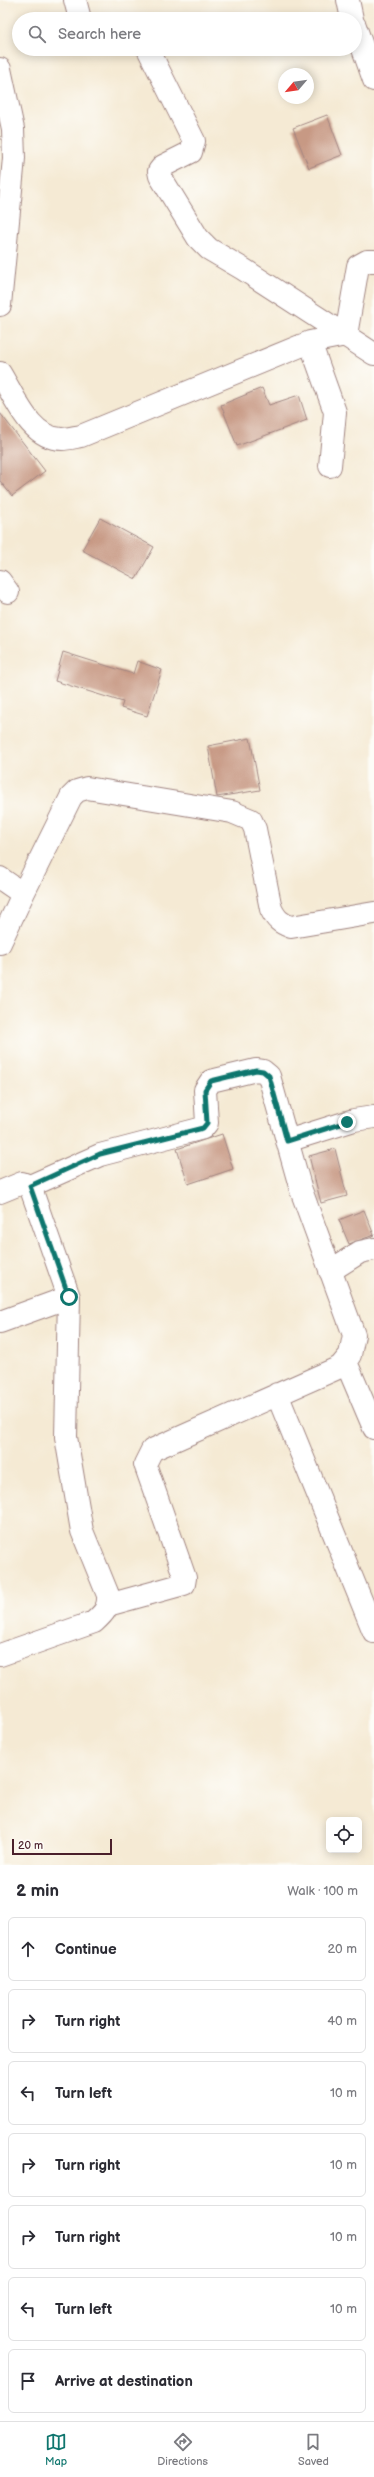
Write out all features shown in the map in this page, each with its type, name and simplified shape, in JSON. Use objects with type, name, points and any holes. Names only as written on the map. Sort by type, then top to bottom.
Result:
[{"type":"street","points":[[75,0],[78,12]]},
{"type":"street","points":[[348,0],[351,12]]},
{"type":"street","points":[[362,46],[374,80]]},
{"type":"street","points":[[152,56],[194,141],[191,152],[163,166],[159,171],[160,176],[198,238],[209,249],[374,354]]},
{"type":"street","points":[[0,69],[13,129],[14,158],[0,305]]},
{"type":"street","points":[[346,335],[358,266],[367,261],[374,261]]},
{"type":"street","points":[[0,374],[33,427],[47,436],[62,439],[81,436],[310,342],[346,335]]},
{"type":"street","points":[[310,342],[336,412],[330,466]]},
{"type":"street","points":[[0,943],[71,798],[77,792],[87,788],[232,812],[251,820],[255,828],[271,909],[275,918],[282,924],[291,926],[374,913]]},
{"type":"street","points":[[0,878],[23,894]]},
{"type":"street","points":[[0,1192],[22,1183],[30,1186],[100,1154],[203,1128],[207,1123],[205,1090],[211,1081],[256,1070],[263,1071],[269,1076],[301,1190],[354,1335],[354,1342],[346,1362],[152,1450],[145,1464],[185,1578],[184,1584],[108,1605]]},
{"type":"street","points":[[287,1141],[354,1120],[374,1117]]},
{"type":"street","points":[[0,1655],[94,1622],[104,1614],[108,1605],[108,1595],[82,1531],[66,1437],[69,1297],[30,1186]]},
{"type":"street","points":[[330,1271],[360,1252],[374,1248]]},
{"type":"street","points":[[0,1322],[69,1297]]},
{"type":"street","points":[[346,1362],[374,1428]]},
{"type":"street","points":[[277,1394],[374,1632]]},
{"type":"building","points":[[327,115],[342,155],[309,168],[293,128]]},
{"type":"building","points":[[262,388],[269,405],[299,395],[307,420],[237,446],[221,405]]},
{"type":"building","points":[[0,413],[45,471],[12,496],[0,481]]},
{"type":"building","points":[[100,518],[154,547],[136,579],[82,550]]},
{"type":"building","points":[[63,652],[133,674],[137,661],[162,670],[147,716],[121,708],[123,702],[55,681]]},
{"type":"building","points":[[250,738],[260,790],[217,797],[208,746]]},
{"type":"building","points":[[222,1134],[233,1169],[188,1184],[177,1149]]},
{"type":"building","points":[[335,1149],[347,1196],[321,1203],[309,1156]]},
{"type":"building","points":[[364,1210],[374,1235],[349,1244],[339,1220]]},
{"type":"route","points":[[69,1297],[67,1287],[30,1186],[100,1154],[203,1128],[207,1123],[205,1090],[207,1085],[211,1081],[256,1070],[263,1071],[269,1076],[287,1141],[347,1122]]}]
